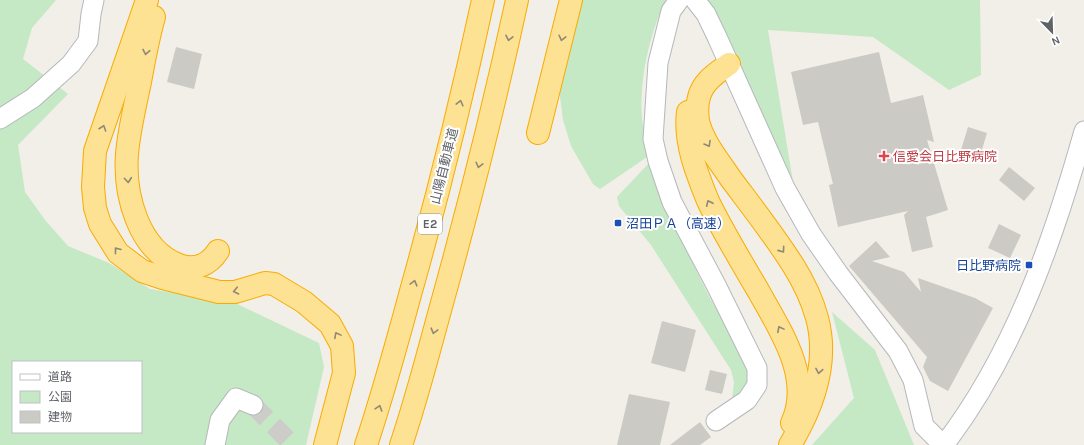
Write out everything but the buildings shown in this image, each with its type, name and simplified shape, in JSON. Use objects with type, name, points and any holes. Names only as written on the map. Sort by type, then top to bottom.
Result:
[{"type":"highway","points":[[147,0],[96,151],[92,176],[94,199],[100,224],[118,253],[142,271],[162,278],[219,292],[235,292],[265,283],[274,284],[304,302],[330,324],[342,346],[344,373],[326,445]]},
{"type":"highway","points":[[158,0],[129,137],[127,168],[128,188],[136,215],[145,235],[151,245],[165,258],[180,266],[194,268],[209,263],[218,251]]},
{"type":"highway","name":"山陽自動車道","points":[[366,445],[382,399],[431,220],[465,82],[483,0]]},
{"type":"highway","name":"E2","points":[[401,445],[413,410],[464,225],[496,97],[517,0]]},
{"type":"highway","points":[[538,133],[571,0]]},
{"type":"highway","points":[[729,64],[706,78],[693,92],[687,116],[689,140],[700,182],[710,206],[780,330],[792,358],[798,382],[798,407],[794,419],[781,445]]},
{"type":"highway","points":[[729,64],[707,81],[702,88],[698,104],[698,120],[704,137],[714,153],[800,278],[812,304],[820,335],[820,367],[816,386],[804,419],[790,445]]},
{"type":"street","points":[[0,119],[33,98],[70,64],[88,41],[94,0]]},
{"type":"street","points":[[679,0],[671,11],[658,63],[653,132],[658,161],[672,202],[716,284],[757,368],[757,385],[747,400],[716,421]]},
{"type":"street","points":[[695,0],[706,14],[785,188],[803,221],[838,273],[898,351],[913,380],[924,426],[943,445],[966,416],[997,363],[1079,168],[1084,131]]},
{"type":"street","points":[[215,445],[220,420],[236,398],[253,405]]},
{"type":"green space","points":[[0,0],[56,0],[32,28],[23,59],[68,94],[18,145],[25,192],[45,220],[68,246],[109,263],[150,289],[233,302],[319,343],[324,367],[306,445],[0,445]]},
{"type":"green space","points":[[579,0],[666,0],[650,43],[646,58],[642,89],[641,104],[643,124],[650,155],[600,189],[593,184],[571,146],[563,120],[558,81]]},
{"type":"green space","points":[[703,0],[980,0],[981,75],[949,90],[873,37],[768,30],[795,194]]},
{"type":"green space","points":[[650,162],[670,213],[692,262],[713,303],[739,346],[748,366],[749,379],[746,386],[732,399],[734,382],[731,370],[651,245],[619,206],[617,197]]},
{"type":"green space","points":[[832,312],[875,350],[914,445],[812,445],[854,398]]},
{"type":"tunnel","points":[[253,405],[293,445]]},
{"type":"place","name":"信愛会日比野病院","points":[[884,156]]},
{"type":"place","name":"沼田ＰＡ（高速）","points":[[618,223]]},
{"type":"place","name":"日比野病院","points":[[1029,265]]}]
